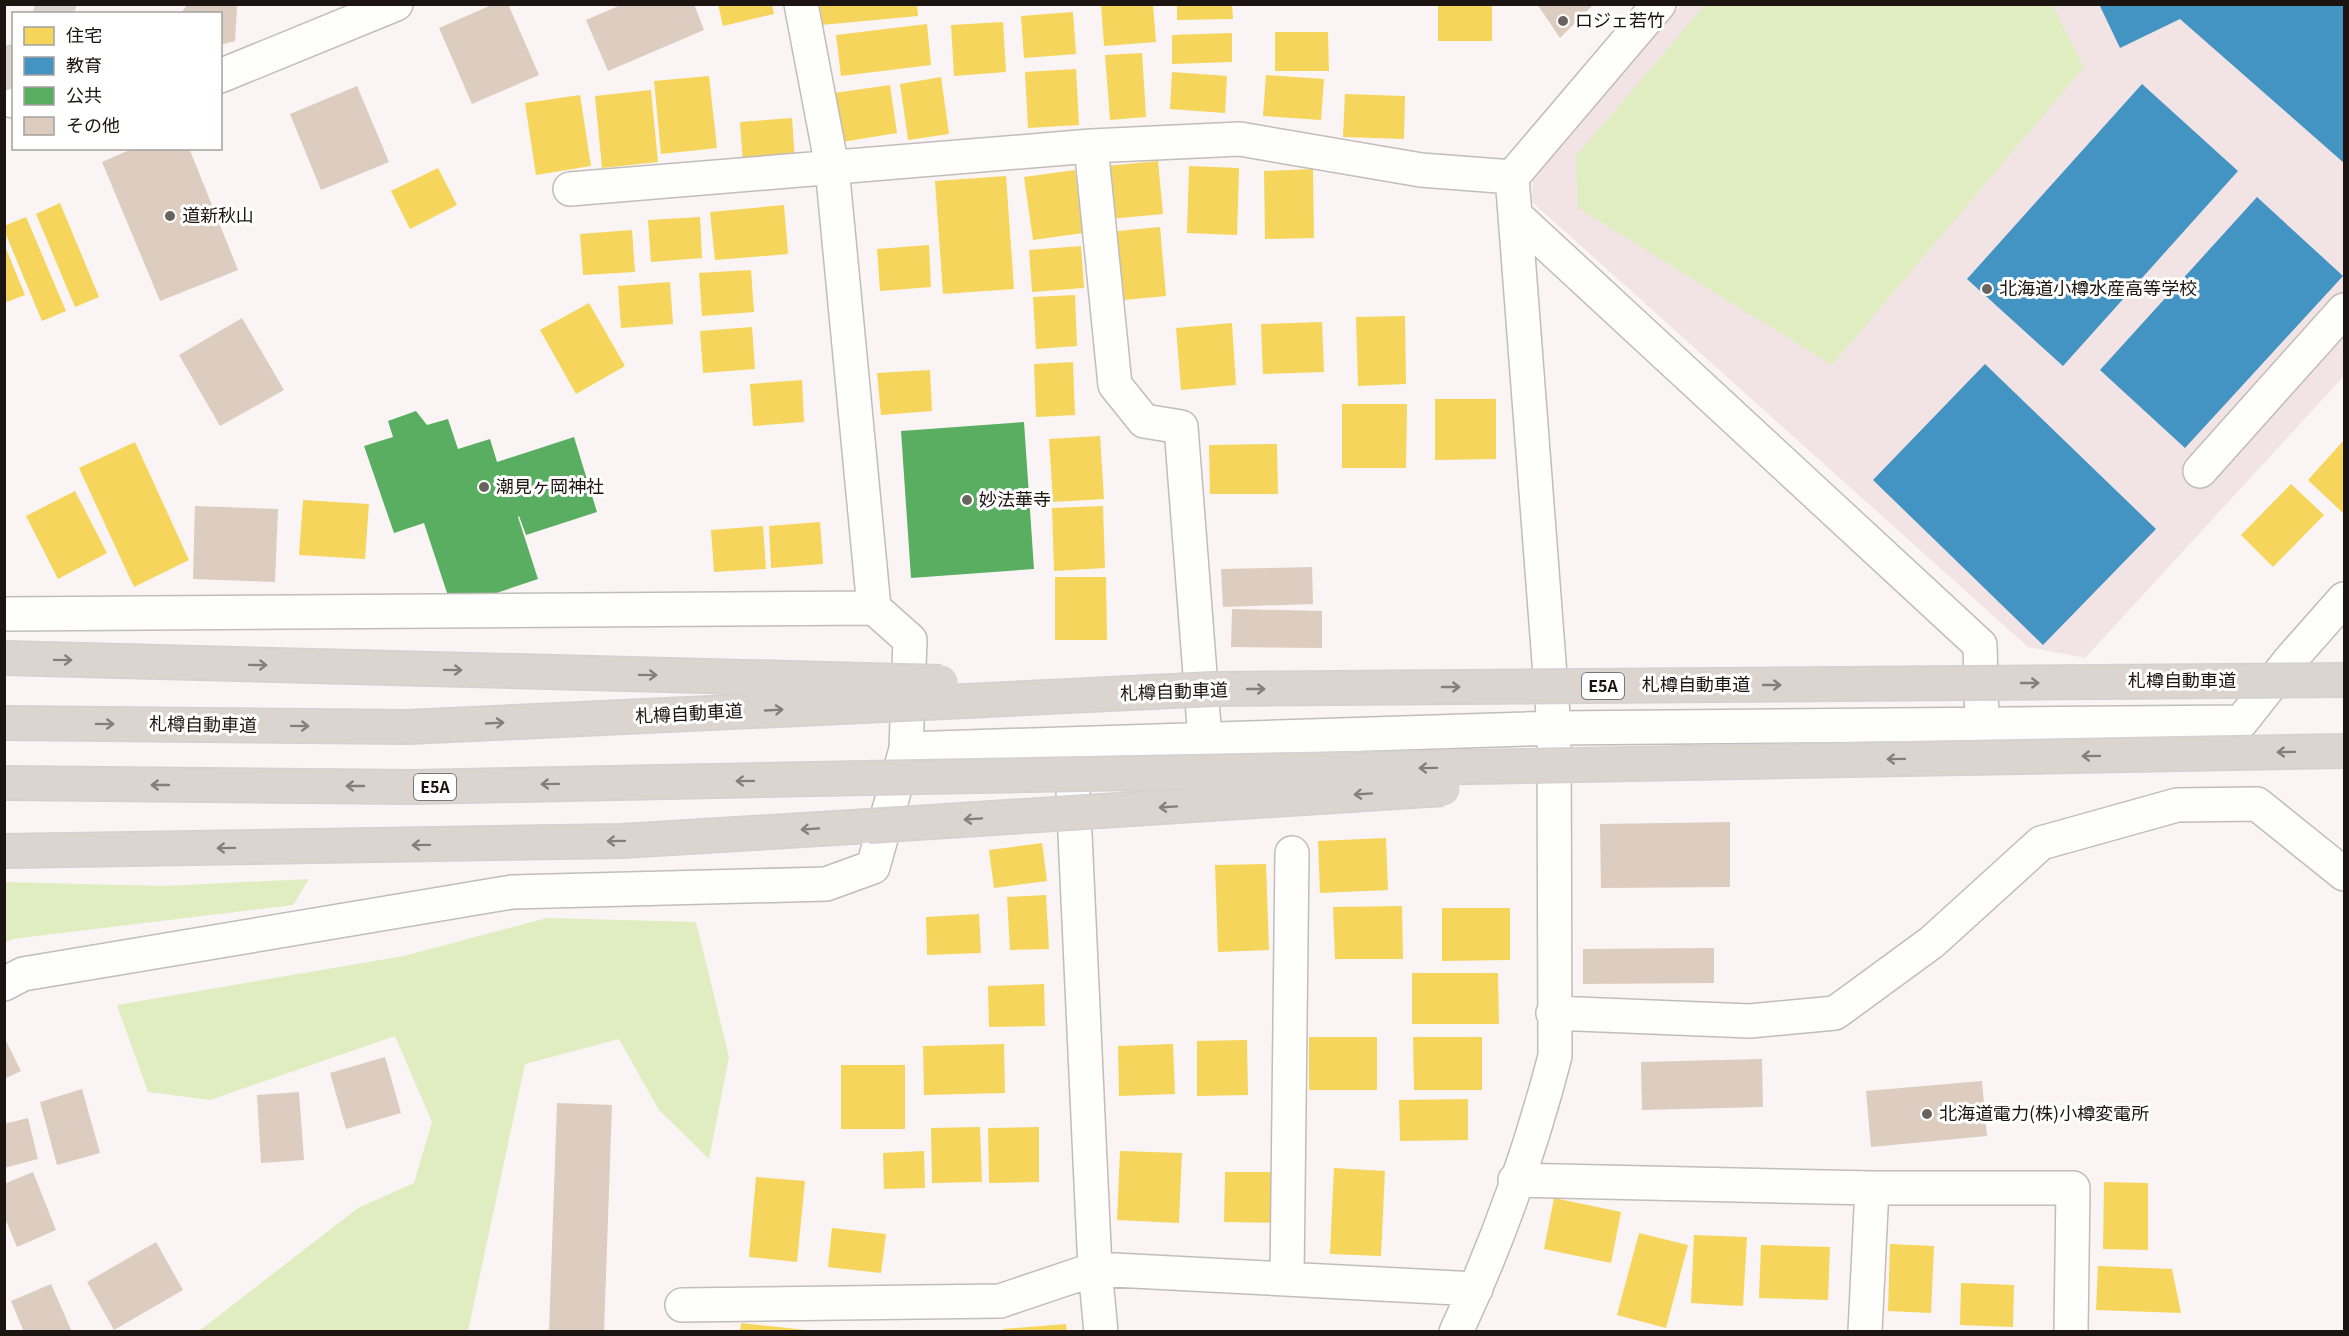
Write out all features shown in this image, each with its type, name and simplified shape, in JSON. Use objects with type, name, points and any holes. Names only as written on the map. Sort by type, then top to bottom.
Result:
[{"type":"highway","points":[[4,658],[864,693]]},
{"type":"highway","name":"札樽自動車道","points":[[4,723],[408,728],[864,693],[2344,680]]},
{"type":"highway","name":"E5A","points":[[4,783],[414,787],[2344,751]]},
{"type":"highway","points":[[4,851],[622,841],[1584,779],[1777,762]]},
{"type":"street","points":[[222,75],[396,4]]},
{"type":"street","points":[[801,4],[832,167],[874,608]]},
{"type":"street","points":[[1456,1332],[1476,1289],[1543,1101],[1555,1056],[1553,1013],[1554,728],[1512,177],[1659,4]]},
{"type":"street","points":[[570,189],[1091,146],[1240,139],[1420,170],[1512,177]]},
{"type":"street","points":[[1091,146],[1115,385],[1144,421],[1181,426],[1205,739]]},
{"type":"street","points":[[1515,215],[1980,645],[1982,724]]},
{"type":"street","points":[[2200,471],[2344,310]]},
{"type":"street","points":[[906,749],[1554,728],[2241,722],[2290,660],[2344,599]]},
{"type":"street","points":[[4,614],[874,608],[910,640],[906,749],[873,867],[826,884],[512,892],[22,974],[4,984]]},
{"type":"street","points":[[1071,745],[1095,1269],[1101,1332]]},
{"type":"street","points":[[1553,1013],[1750,1021],[1835,1013],[1932,942],[2042,843],[2177,805],[2257,804],[2344,874]]},
{"type":"street","points":[[1287,1279],[1292,853]]},
{"type":"street","points":[[1515,1180],[1872,1188],[2073,1188],[2071,1332]]},
{"type":"street","points":[[1865,1332],[1872,1188]]},
{"type":"street","points":[[682,1305],[1000,1301],[1095,1269],[1476,1289]]},
{"type":"shaded area","name":"北海道小樽水産高等学校","points":[[1681,5],[2344,5],[2344,376],[2085,658],[2028,647],[1532,202],[1533,171]]},
{"type":"green space","points":[[1705,5],[2052,5],[2084,67],[1832,365],[1578,208],[1576,156]]},
{"type":"green space","points":[[309,879],[293,905],[12,939],[5,943],[5,882],[164,886]]},
{"type":"green space","points":[[547,918],[696,922],[729,1057],[709,1159],[659,1110],[619,1039],[525,1064],[468,1331],[199,1331],[358,1208],[414,1183],[432,1122],[395,1036],[210,1100],[148,1092],[117,1005],[404,956]]},
{"type":"building: 住宅","points":[[718,4],[772,4],[774,14],[723,26]]},
{"type":"building: 住宅","points":[[820,4],[917,4],[918,16],[821,25]]},
{"type":"building: 住宅","points":[[1101,4],[1153,4],[1156,42],[1104,46]]},
{"type":"building: 住宅","points":[[1177,4],[1232,4],[1233,19],[1177,20]]},
{"type":"building: 住宅","points":[[1438,4],[1492,4],[1492,41],[1438,41]]},
{"type":"building: 住宅","points":[[1073,12],[1076,54],[1024,58],[1021,16]]},
{"type":"building: 住宅","points":[[1003,22],[1006,72],[954,76],[951,25]]},
{"type":"building: 住宅","points":[[927,24],[931,65],[841,76],[836,35]]},
{"type":"building: 住宅","points":[[1275,32],[1328,32],[1329,71],[1275,71]]},
{"type":"building: 住宅","points":[[1232,33],[1232,62],[1172,64],[1172,35]]},
{"type":"building: 住宅","points":[[1142,53],[1146,117],[1110,120],[1105,55]]},
{"type":"building: 住宅","points":[[1076,69],[1079,125],[1028,128],[1025,72]]},
{"type":"building: 住宅","points":[[1172,72],[1227,76],[1225,113],[1170,109]]},
{"type":"building: 住宅","points":[[1266,75],[1324,79],[1321,120],[1263,116]]},
{"type":"building: 住宅","points":[[709,76],[717,148],[661,154],[654,81]]},
{"type":"building: 住宅","points":[[941,77],[949,134],[908,140],[900,84]]},
{"type":"building: 住宅","points":[[890,85],[897,133],[842,142],[834,93]]},
{"type":"building: 住宅","points":[[651,90],[658,162],[602,168],[595,96]]},
{"type":"building: 住宅","points":[[1345,94],[1405,96],[1404,139],[1343,137]]},
{"type":"building: 住宅","points":[[580,95],[591,166],[536,175],[525,103]]},
{"type":"building: 住宅","points":[[792,118],[795,161],[743,164],[740,122]]},
{"type":"building: 住宅","points":[[1158,161],[1163,214],[1110,219],[1106,166]]},
{"type":"building: 住宅","points":[[1189,166],[1239,168],[1237,235],[1187,233]]},
{"type":"building: 住宅","points":[[438,168],[457,205],[410,229],[391,191]]},
{"type":"building: 住宅","points":[[1313,169],[1314,238],[1265,239],[1264,171]]},
{"type":"building: 住宅","points":[[1075,170],[1083,233],[1033,240],[1024,177]]},
{"type":"building: 住宅","points":[[1006,176],[1014,289],[943,294],[935,181]]},
{"type":"building: 住宅","points":[[60,203],[99,297],[75,307],[36,214]]},
{"type":"building: 住宅","points":[[784,205],[788,254],[715,260],[710,212]]},
{"type":"building: 住宅","points":[[26,217],[66,311],[42,321],[4,230],[4,226]]},
{"type":"building: 住宅","points":[[700,217],[702,258],[651,262],[648,220]]},
{"type":"building: 住宅","points":[[1160,227],[1166,296],[1114,301],[1107,232]]},
{"type":"building: 住宅","points":[[632,230],[635,272],[583,275],[580,234]]},
{"type":"building: 住宅","points":[[4,244],[25,295],[4,303]]},
{"type":"building: 住宅","points":[[929,245],[931,287],[880,291],[877,249]]},
{"type":"building: 住宅","points":[[1081,246],[1084,288],[1032,292],[1029,250]]},
{"type":"building: 住宅","points":[[751,270],[754,312],[702,316],[699,273]]},
{"type":"building: 住宅","points":[[670,282],[673,324],[621,328],[618,286]]},
{"type":"building: 住宅","points":[[1075,295],[1077,346],[1036,349],[1033,297]]},
{"type":"building: 住宅","points":[[589,303],[625,366],[576,394],[540,330]]},
{"type":"building: 住宅","points":[[1405,316],[1406,384],[1358,386],[1356,317]]},
{"type":"building: 住宅","points":[[1322,322],[1324,372],[1263,374],[1261,324]]},
{"type":"building: 住宅","points":[[1232,323],[1236,385],[1181,390],[1176,328]]},
{"type":"building: 住宅","points":[[752,327],[755,369],[703,373],[700,331]]},
{"type":"building: 住宅","points":[[1073,362],[1075,415],[1036,417],[1034,364]]},
{"type":"building: 住宅","points":[[930,370],[932,411],[881,415],[877,373]]},
{"type":"building: 住宅","points":[[802,380],[804,422],[753,426],[750,384]]},
{"type":"building: 住宅","points":[[1435,399],[1496,399],[1496,459],[1435,460]]},
{"type":"building: 住宅","points":[[1342,404],[1407,404],[1406,468],[1342,468]]},
{"type":"building: 住宅","points":[[1100,436],[1104,499],[1053,502],[1049,439]]},
{"type":"building: 住宅","points":[[2344,440],[2344,514],[2308,480]]},
{"type":"building: 住宅","points":[[135,442],[189,560],[134,587],[79,468]]},
{"type":"building: 住宅","points":[[1277,444],[1278,494],[1210,494],[1209,445]]},
{"type":"building: 住宅","points":[[2291,484],[2324,515],[2273,567],[2241,535]]},
{"type":"building: 住宅","points":[[75,491],[107,553],[58,579],[26,516]]},
{"type":"building: 住宅","points":[[303,500],[369,504],[365,559],[299,555]]},
{"type":"building: 住宅","points":[[1103,506],[1105,568],[1054,571],[1052,508]]},
{"type":"building: 住宅","points":[[820,522],[823,564],[771,568],[769,526]]},
{"type":"building: 住宅","points":[[763,526],[766,569],[714,572],[711,530]]},
{"type":"building: 住宅","points":[[1055,577],[1106,577],[1107,640],[1055,640]]},
{"type":"building: 住宅","points":[[1386,838],[1388,890],[1320,893],[1318,841]]},
{"type":"building: 住宅","points":[[1042,843],[1047,881],[994,888],[989,850]]},
{"type":"building: 住宅","points":[[1266,864],[1269,950],[1218,952],[1215,865]]},
{"type":"building: 住宅","points":[[1046,895],[1049,949],[1010,950],[1007,897]]},
{"type":"building: 住宅","points":[[1402,906],[1403,959],[1335,959],[1333,907]]},
{"type":"building: 住宅","points":[[1442,908],[1510,908],[1510,960],[1442,961]]},
{"type":"building: 住宅","points":[[979,914],[981,953],[927,955],[926,917]]},
{"type":"building: 住宅","points":[[1412,973],[1498,973],[1499,1024],[1412,1024]]},
{"type":"building: 住宅","points":[[1044,984],[1045,1026],[989,1027],[988,986]]},
{"type":"building: 住宅","points":[[1309,1037],[1377,1037],[1377,1090],[1309,1090]]},
{"type":"building: 住宅","points":[[1413,1037],[1482,1037],[1482,1090],[1414,1090]]},
{"type":"building: 住宅","points":[[1247,1040],[1248,1095],[1197,1096],[1197,1041]]},
{"type":"building: 住宅","points":[[1004,1044],[1005,1093],[924,1095],[923,1046]]},
{"type":"building: 住宅","points":[[1173,1044],[1175,1094],[1119,1096],[1118,1046]]},
{"type":"building: 住宅","points":[[841,1065],[905,1065],[905,1129],[841,1129]]},
{"type":"building: 住宅","points":[[1468,1099],[1468,1140],[1400,1141],[1399,1100]]},
{"type":"building: 住宅","points":[[980,1127],[982,1182],[932,1183],[931,1128]]},
{"type":"building: 住宅","points":[[1039,1127],[1039,1182],[989,1183],[988,1128]]},
{"type":"building: 住宅","points":[[924,1151],[925,1188],[884,1189],[883,1153]]},
{"type":"building: 住宅","points":[[1120,1151],[1182,1153],[1179,1223],[1117,1220]]},
{"type":"building: 住宅","points":[[1334,1168],[1385,1171],[1381,1256],[1330,1254]]},
{"type":"building: 住宅","points":[[1225,1172],[1279,1172],[1279,1223],[1224,1222]]},
{"type":"building: 住宅","points":[[756,1177],[805,1181],[797,1262],[749,1257]]},
{"type":"building: 住宅","points":[[2104,1182],[2148,1183],[2148,1250],[2103,1249]]},
{"type":"building: 住宅","points":[[1554,1198],[1621,1212],[1611,1263],[1544,1249]]},
{"type":"building: 住宅","points":[[832,1228],[886,1234],[881,1273],[828,1267]]},
{"type":"building: 住宅","points":[[1639,1233],[1688,1245],[1666,1328],[1617,1315]]},
{"type":"building: 住宅","points":[[1694,1235],[1747,1237],[1743,1306],[1691,1303]]},
{"type":"building: 住宅","points":[[1890,1244],[1934,1246],[1931,1313],[1888,1311]]},
{"type":"building: 住宅","points":[[1761,1245],[1830,1247],[1828,1300],[1759,1298]]},
{"type":"building: 住宅","points":[[2098,1266],[2172,1269],[2181,1313],[2096,1310]]},
{"type":"building: 住宅","points":[[1961,1283],[2014,1285],[2013,1327],[1960,1325]]},
{"type":"building: 住宅","points":[[741,1323],[806,1330],[806,1332],[740,1332]]},
{"type":"building: 住宅","points":[[1066,1324],[1067,1332],[1003,1332],[1003,1329]]},
{"type":"building: 教育","points":[[2099,4],[2344,4],[2344,163],[2180,19],[2120,48]]},
{"type":"building: 教育","points":[[2142,84],[2238,171],[2063,366],[1967,279]]},
{"type":"building: 教育","points":[[2257,197],[2343,276],[2185,448],[2100,370]]},
{"type":"building: 教育","points":[[1985,364],[2156,529],[2043,645],[1873,480]]},
{"type":"building: 公共","name":"潮見ヶ岡神社","points":[[416,411],[427,425],[448,419],[458,449],[490,439],[497,462],[574,437],[597,512],[526,535],[518,517],[538,579],[452,608],[424,523],[394,533],[364,446],[393,437],[388,421]]},
{"type":"building: 公共","name":"妙法華寺","points":[[1024,422],[1034,569],[911,578],[901,431]]},
{"type":"building: その他","points":[[188,4],[233,4],[237,7],[235,41],[222,44],[222,12],[182,12]]},
{"type":"building: その他","points":[[494,4],[508,4],[539,75],[472,104],[439,28]]},
{"type":"building: その他","points":[[623,4],[694,4],[704,30],[608,71],[586,20]]},
{"type":"building: その他","name":"ロジェ若竹","points":[[1537,4],[1594,4],[1560,38]]},
{"type":"building: その他","points":[[357,86],[389,162],[321,190],[290,114]]},
{"type":"building: その他","name":"道新秋山","points":[[129,150],[190,150],[238,270],[160,301],[102,162]]},
{"type":"building: その他","points":[[242,318],[284,390],[220,426],[179,355]]},
{"type":"building: その他","points":[[195,506],[278,509],[275,582],[193,579]]},
{"type":"building: その他","points":[[1312,567],[1313,604],[1223,607],[1221,569]]},
{"type":"building: その他","points":[[1232,609],[1322,611],[1322,648],[1231,647]]},
{"type":"building: その他","points":[[1730,822],[1730,887],[1601,888],[1600,824]]},
{"type":"building: その他","points":[[1714,948],[1714,983],[1583,984],[1583,949]]},
{"type":"building: その他","points":[[4,1037],[21,1071],[4,1079]]},
{"type":"building: その他","points":[[385,1057],[401,1113],[346,1129],[330,1073]]},
{"type":"building: その他","points":[[1762,1059],[1763,1107],[1642,1110],[1641,1062]]},
{"type":"building: その他","name":"北海道電力(株)小樽変電所","points":[[1982,1081],[1987,1136],[1871,1147],[1866,1091]]},
{"type":"building: その他","points":[[82,1089],[100,1153],[57,1165],[40,1102]]},
{"type":"building: その他","points":[[299,1092],[304,1160],[261,1163],[257,1095]]},
{"type":"building: その他","points":[[557,1103],[612,1105],[604,1332],[549,1332]]},
{"type":"building: その他","points":[[28,1118],[38,1159],[4,1168],[4,1124]]},
{"type":"building: その他","points":[[33,1172],[56,1230],[17,1247],[4,1216],[4,1184]]},
{"type":"building: その他","points":[[156,1242],[183,1290],[114,1330],[87,1282]]},
{"type":"building: その他","points":[[51,1284],[72,1332],[24,1332],[11,1301]]},
{"type":"place","name":"ロジェ若竹","points":[[1563,21]]},
{"type":"place","name":"道新秋山","points":[[170,216]]},
{"type":"place","name":"北海道小樽水産高等学校","points":[[1987,289]]},
{"type":"place","name":"潮見ヶ岡神社","points":[[484,487]]},
{"type":"place","name":"妙法華寺","points":[[967,500]]},
{"type":"place","name":"北海道電力(株)小樽変電所","points":[[1927,1114]]}]
